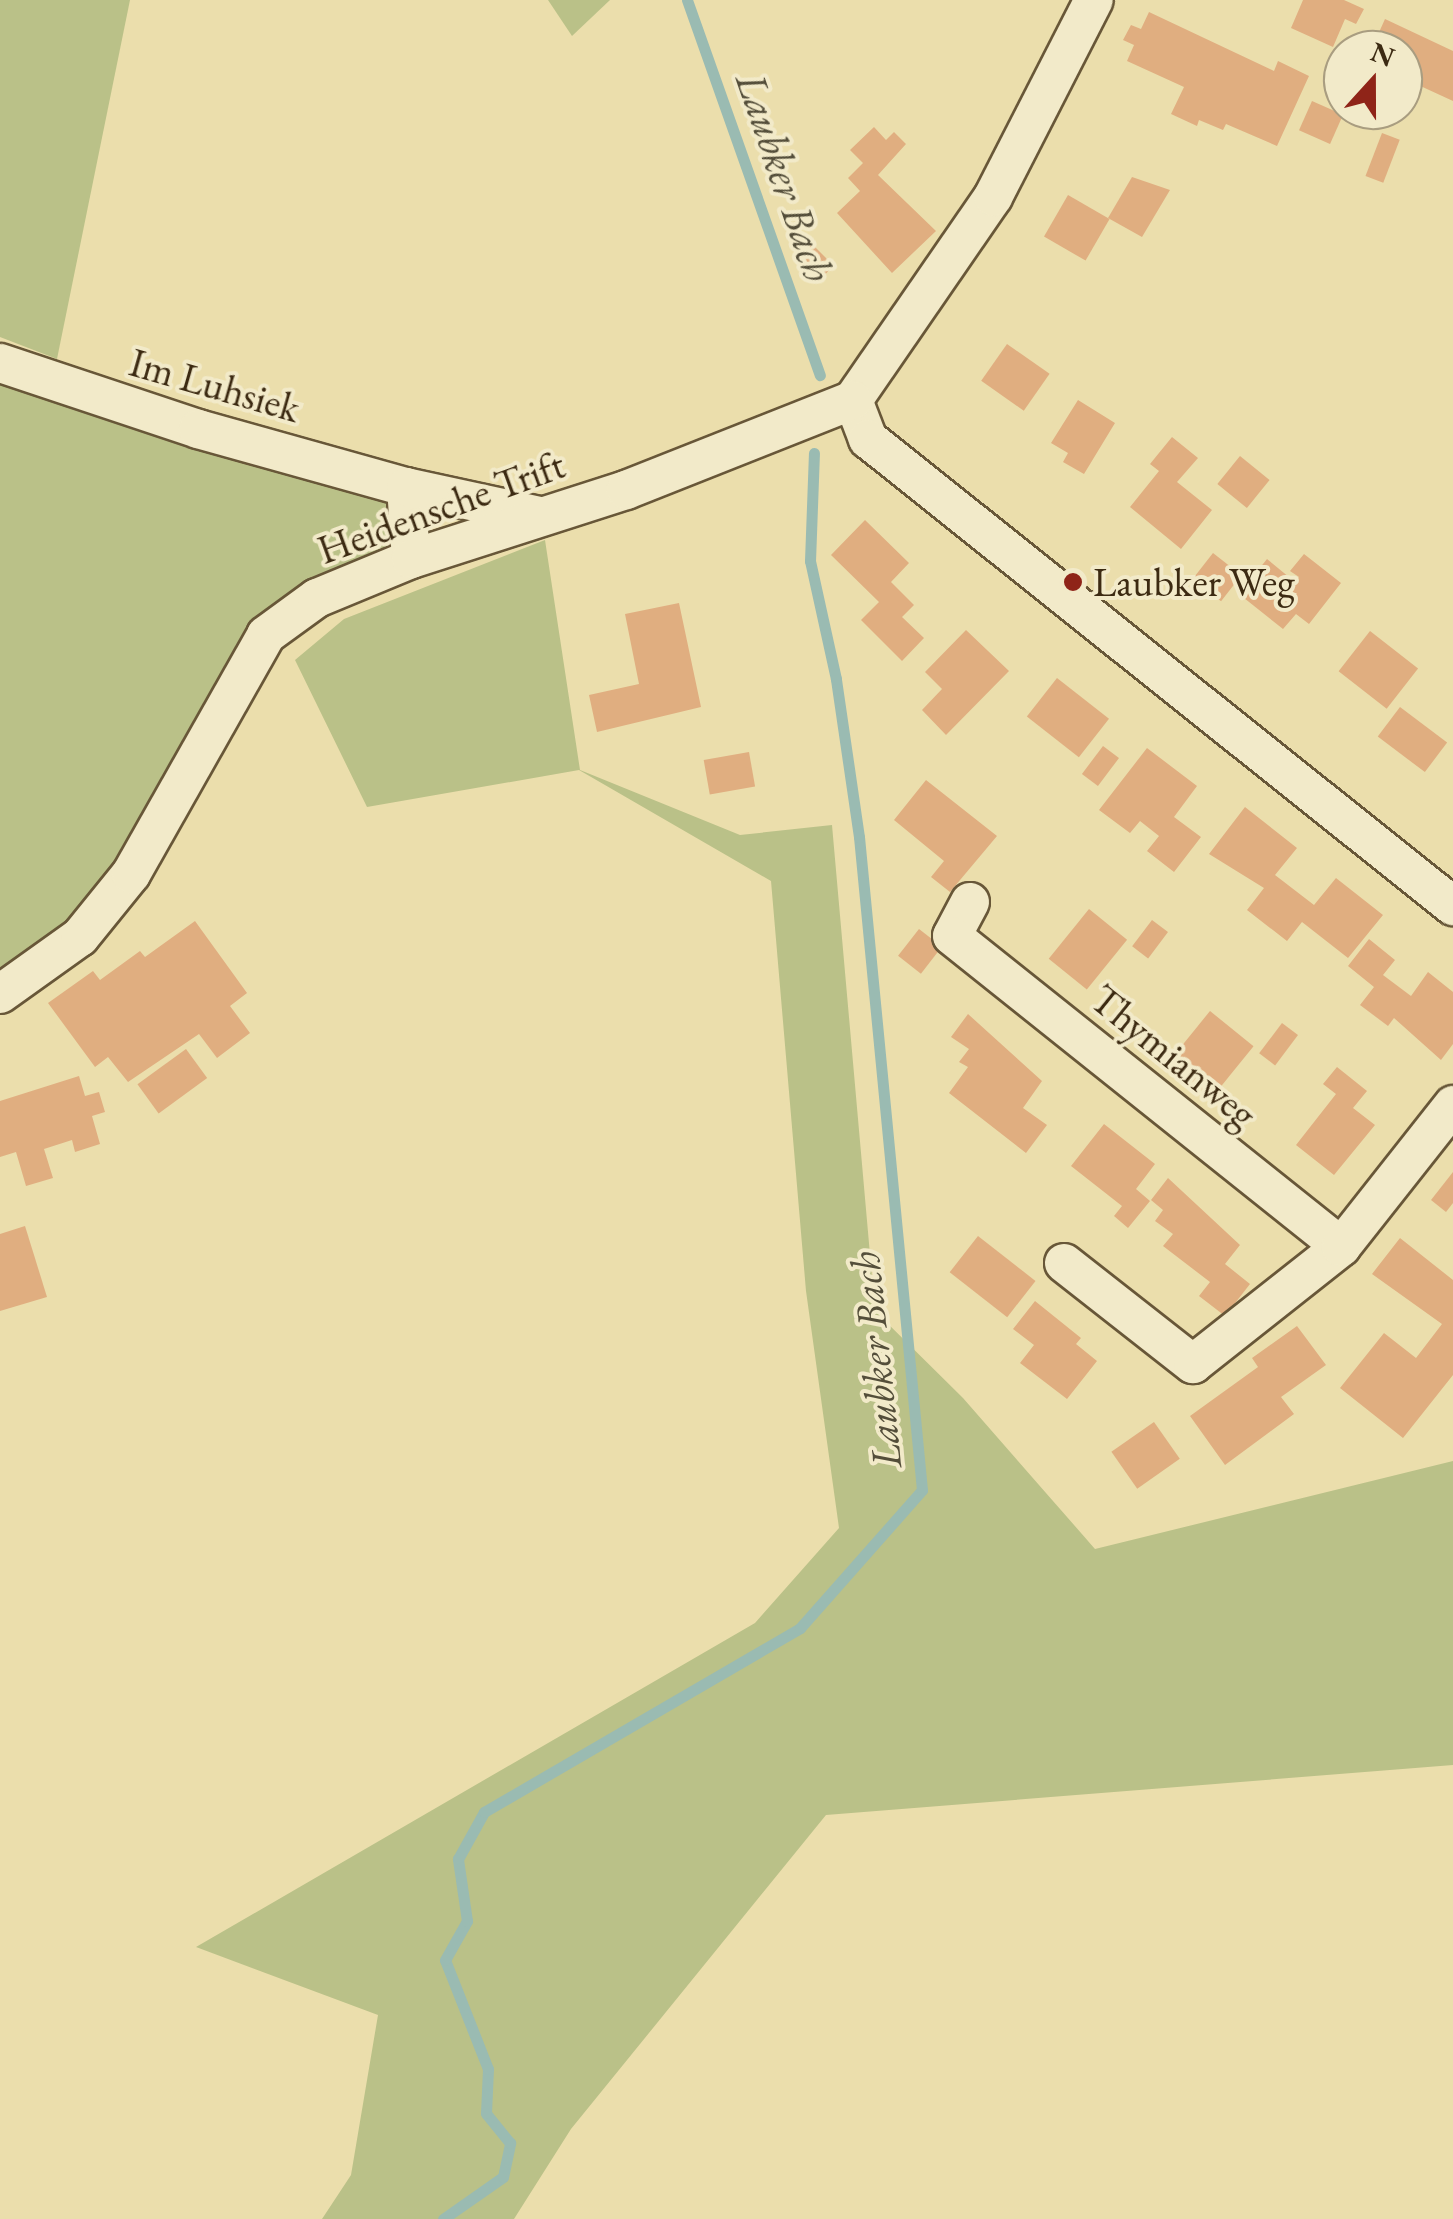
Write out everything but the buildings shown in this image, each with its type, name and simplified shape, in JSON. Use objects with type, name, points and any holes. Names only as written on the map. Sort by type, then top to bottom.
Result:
[{"type":"street","points":[[1094,0],[994,197],[853,400],[868,439],[1453,906]]},
{"type":"street","name":"Im Luhsiek","points":[[0,363],[198,429],[406,487],[540,516]]},
{"type":"street","name":"Heidensche Trift","points":[[0,994],[80,937],[131,874],[266,634],[316,598],[412,559],[626,490],[853,400]]},
{"type":"street","points":[[406,487],[412,559]]},
{"type":"street","name":"Thymianweg","points":[[970,902],[943,952],[1341,1247]]},
{"type":"street","points":[[1064,1263],[1193,1364],[1341,1247],[1453,1106]]},
{"type":"green space","points":[[0,0],[130,0],[57,359],[0,337]]},
{"type":"green space","points":[[548,0],[610,0],[572,36]]},
{"type":"green space","points":[[0,373],[392,503],[387,552],[248,625],[119,862],[63,930],[0,973]]},
{"type":"green space","points":[[545,540],[580,770],[740,835],[832,825],[875,1311],[963,1398],[1095,1549],[1453,1461],[1453,1765],[826,1815],[571,2129],[514,2219],[322,2219],[351,2175],[378,2015],[196,1947],[755,1623],[839,1528],[806,1291],[771,881],[579,770],[367,807],[295,660],[344,619]]},
{"type":"waterway","name":"Laubker Bach","points":[[687,0],[820,375]]},
{"type":"waterway","name":"Laubker Bach","points":[[443,2219],[503,2177],[510,2143],[486,2113],[488,2069],[445,1960],[467,1921],[458,1859],[484,1812],[800,1628],[922,1490],[859,837],[836,679],[810,561],[814,453]]},
{"type":"place","name":"Laubker Weg","points":[[1073,582]]}]
